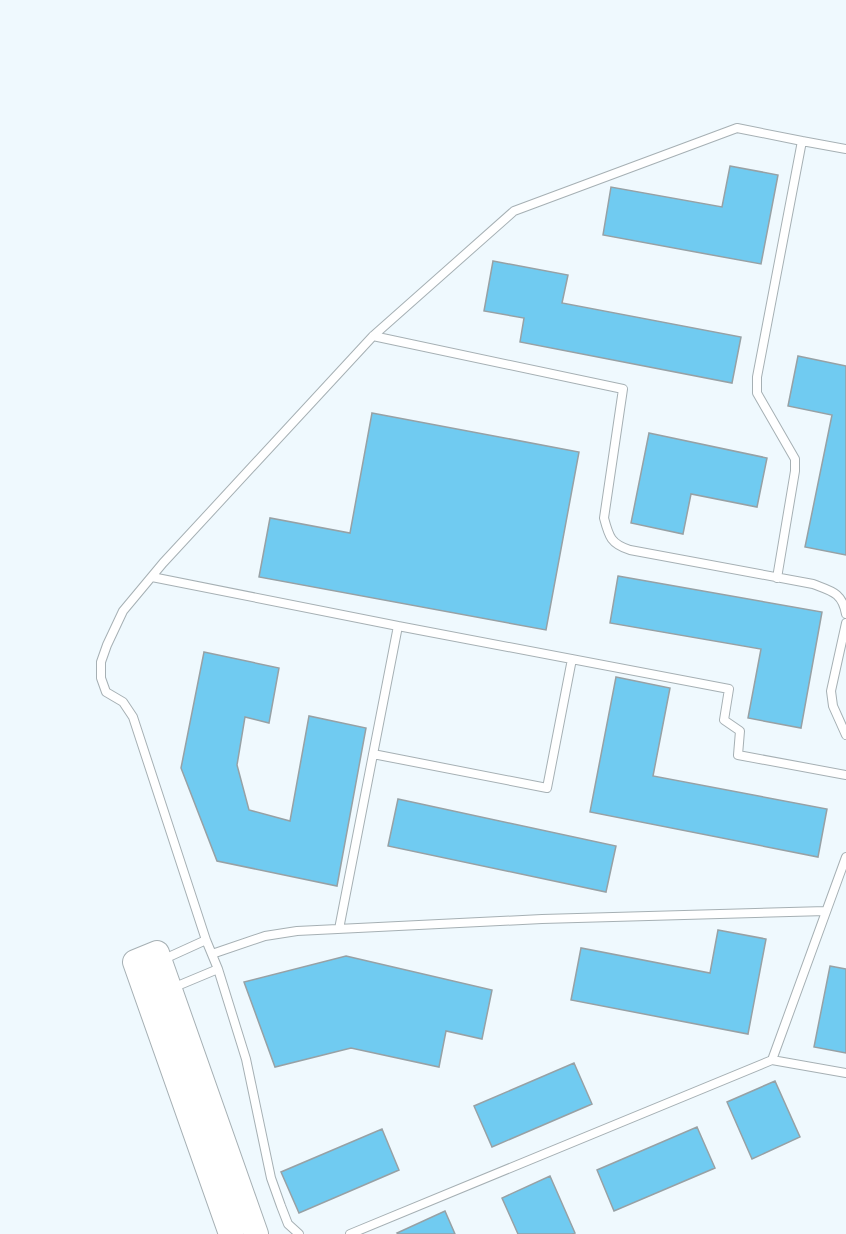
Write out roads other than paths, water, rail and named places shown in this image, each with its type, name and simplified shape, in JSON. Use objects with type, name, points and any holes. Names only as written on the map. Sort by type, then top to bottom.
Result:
[{"type":"street","points":[[231,1234],[135,962],[157,953],[256,1234]]},
{"type":"lane","points":[[299,1234],[288,1224],[280,1206],[246,1059],[133,717],[123,702],[106,692],[101,678],[101,662],[123,611],[373,336],[514,211],[737,128],[846,150]]},
{"type":"lane","points":[[777,578],[795,459],[757,393],[757,377],[802,141]]},
{"type":"lane","points":[[373,336],[623,389],[604,518],[608,532],[617,545],[630,550],[813,584],[836,593],[844,604],[846,614]]},
{"type":"lane","points":[[152,577],[729,689],[724,720],[740,731],[738,754],[846,775]]},
{"type":"lane","points":[[846,623],[831,691],[833,706],[846,735]]},
{"type":"lane","points":[[339,929],[398,626]]},
{"type":"lane","points":[[373,754],[547,788],[572,659]]},
{"type":"lane","points":[[772,1060],[846,857]]},
{"type":"lane","points":[[212,954],[265,936],[297,931],[542,919],[826,911]]},
{"type":"lane","points":[[160,960],[206,940]]},
{"type":"lane","points":[[170,989],[218,969]]},
{"type":"lane","points":[[350,1234],[772,1060],[846,1073]]}]
